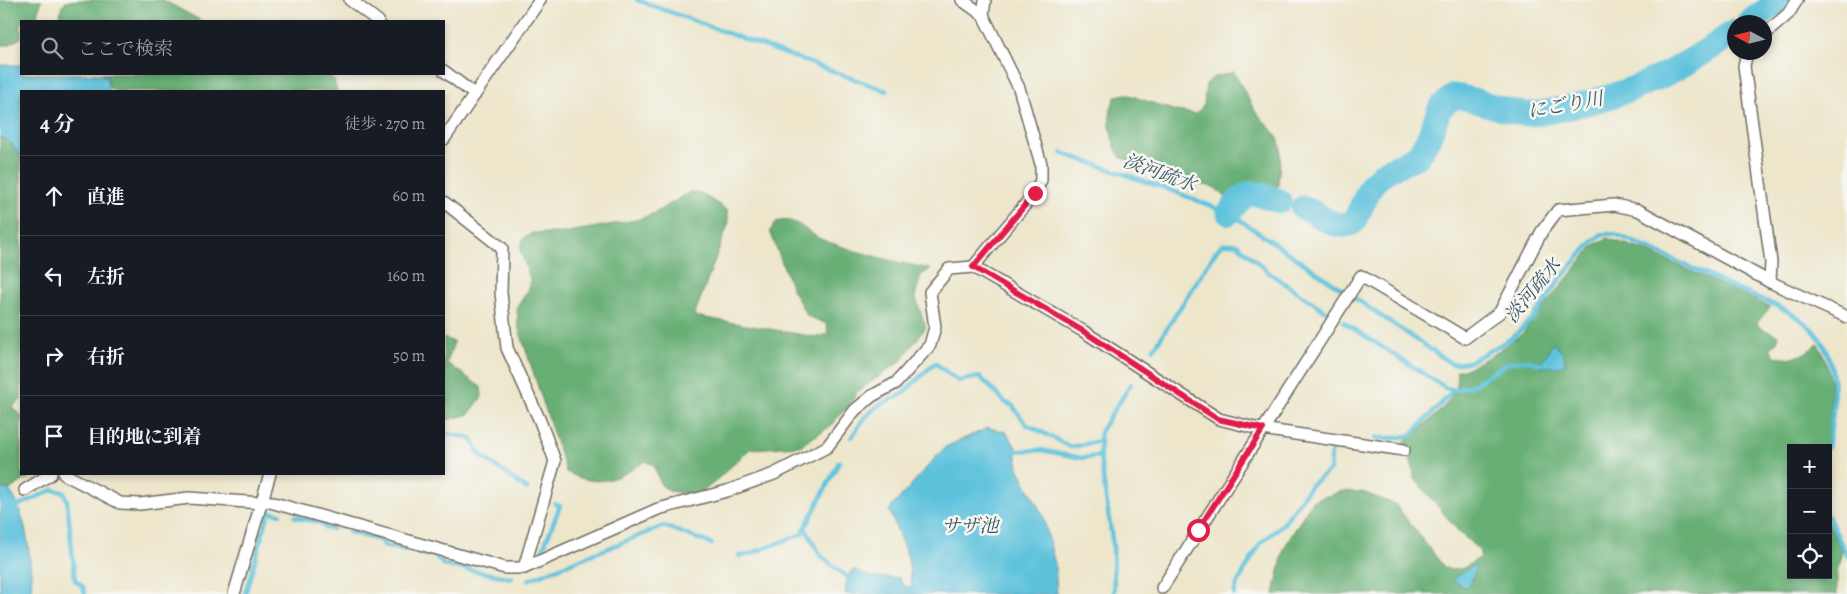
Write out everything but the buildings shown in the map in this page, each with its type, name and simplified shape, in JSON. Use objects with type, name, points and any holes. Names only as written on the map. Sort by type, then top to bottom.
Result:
[{"type":"street","points":[[350,0],[377,20]]},
{"type":"street","points":[[445,138],[540,0]]},
{"type":"street","points":[[962,0],[983,15],[1019,88],[1041,164],[1041,180],[1035,193],[973,267]]},
{"type":"street","points":[[983,15],[985,0]]},
{"type":"street","points":[[1772,29],[1788,14],[1797,0]]},
{"type":"street","points":[[1745,60],[1744,66],[1771,262],[1770,282]]},
{"type":"street","points":[[445,72],[474,94]]},
{"type":"street","points":[[445,203],[502,248],[501,293],[507,348],[540,421],[554,461],[524,568]]},
{"type":"street","points":[[1162,588],[1362,276],[1465,338],[1500,312],[1542,231],[1558,210],[1614,205],[1638,210],[1770,282],[1847,316]]},
{"type":"street","points":[[66,475],[120,503],[140,504],[189,498],[262,501],[505,568],[524,568],[658,509],[727,492],[774,474],[827,447],[854,410],[872,396],[896,383],[930,344],[935,327],[930,292],[950,269],[973,267],[1083,331],[1218,419],[1263,429],[1404,450]]},
{"type":"street","points":[[25,490],[48,475]]},
{"type":"street","points":[[234,594],[270,475]]},
{"type":"green space","points":[[0,0],[42,0],[35,20],[20,20],[20,39],[8,45],[0,45]]},
{"type":"green space","points":[[163,0],[200,20],[59,20],[63,5],[68,1]]},
{"type":"green space","points":[[1234,72],[1255,111],[1277,136],[1281,147],[1278,186],[1242,211],[1214,187],[1173,179],[1120,157],[1111,135],[1110,127],[1111,111],[1116,96],[1126,94],[1176,111],[1196,114],[1204,105],[1206,84],[1214,77]]},
{"type":"green space","points":[[102,75],[329,75],[334,80],[337,90],[113,90],[110,88],[107,77]]},
{"type":"green space","points":[[0,136],[11,143],[20,156],[20,401],[15,404],[13,409],[20,414],[20,475],[32,475],[9,490],[0,488]]},
{"type":"green space","points":[[690,192],[701,193],[727,210],[729,222],[694,316],[816,337],[828,334],[827,324],[807,316],[792,289],[770,231],[776,222],[783,220],[795,223],[817,237],[836,245],[877,257],[931,269],[921,275],[915,296],[926,327],[901,361],[857,392],[851,403],[829,427],[800,446],[750,449],[701,492],[690,494],[669,491],[661,485],[654,466],[646,461],[626,473],[608,480],[589,480],[566,472],[518,326],[517,307],[529,289],[530,279],[520,249],[523,239],[532,233],[563,233],[636,220],[655,213]]},
{"type":"green space","points":[[1607,238],[1644,250],[1770,307],[1757,323],[1761,328],[1779,336],[1777,342],[1770,348],[1775,356],[1787,358],[1798,356],[1818,344],[1828,369],[1831,395],[1830,421],[1827,444],[1787,444],[1787,579],[1832,579],[1832,530],[1842,551],[1837,574],[1837,594],[1274,594],[1284,548],[1312,501],[1342,491],[1362,492],[1395,504],[1444,567],[1454,570],[1459,569],[1481,557],[1479,550],[1459,532],[1415,479],[1409,453],[1404,442],[1440,411],[1452,397],[1456,388],[1457,370],[1464,370],[1494,354],[1522,334],[1594,245]]},
{"type":"green space","points":[[445,338],[454,342],[447,363],[481,387],[482,397],[469,414],[445,421]]},
{"type":"water","points":[[0,65],[20,65],[20,75],[102,75],[107,77],[109,90],[20,90],[20,156],[11,143],[0,136]]},
{"type":"water","points":[[1553,343],[1564,354],[1565,364],[1557,367],[1542,367],[1540,365]]},
{"type":"water","name":"サザ池","points":[[988,428],[1006,432],[1016,447],[1018,468],[1043,516],[1055,564],[1057,594],[845,594],[847,577],[853,569],[870,577],[899,578],[903,586],[912,587],[908,558],[889,510],[945,447]]},
{"type":"water","points":[[0,488],[9,490],[15,500],[24,525],[31,568],[32,594],[0,594]]},
{"type":"water","points":[[1473,566],[1476,567],[1470,586],[1463,587],[1452,579]]},
{"type":"waterway","name":"淡河疏水","points":[[637,0],[887,91]]},
{"type":"waterway","name":"にごり川","points":[[1760,15],[1782,0]]},
{"type":"waterway","name":"にごり川","points":[[1303,208],[1334,224],[1347,225],[1354,222],[1372,184],[1385,172],[1418,156],[1429,137],[1440,108],[1454,96],[1524,114],[1566,108],[1613,96],[1655,79],[1694,58],[1727,37]]},
{"type":"waterway","name":"淡河疏水","points":[[1062,153],[1173,191],[1231,214],[1452,364],[1469,362],[1512,338],[1533,318],[1560,279],[1592,242],[1602,234],[1615,234],[1778,307],[1805,323],[1817,335],[1826,349],[1831,364],[1834,398],[1829,444]]},
{"type":"waterway","name":"にごり川","points":[[1229,213],[1241,199],[1250,194],[1262,195],[1279,201]]},
{"type":"waterway","points":[[1153,350],[1222,244],[1237,244],[1268,272],[1327,312]]},
{"type":"waterway","points":[[1343,322],[1446,388],[1454,390]]},
{"type":"waterway","points":[[1375,438],[1398,438],[1411,435],[1454,390],[1473,385],[1508,363],[1526,360],[1540,364]]},
{"type":"waterway","points":[[852,437],[865,417],[879,405],[901,395],[935,363],[958,381],[980,377],[1006,403],[1012,405],[1026,424],[1071,447],[1100,441]]},
{"type":"waterway","points":[[1114,594],[1113,546],[1100,456],[1100,432],[1131,384]]},
{"type":"waterway","points":[[445,433],[471,438],[480,455],[527,489]]},
{"type":"waterway","points":[[1234,594],[1237,584],[1260,544],[1284,523],[1311,485],[1330,470],[1332,446]]},
{"type":"waterway","points":[[1016,451],[1041,450],[1082,458],[1100,456]]},
{"type":"waterway","points":[[739,556],[747,555],[802,534],[839,462]]},
{"type":"waterway","points":[[18,506],[52,490],[64,492],[67,500],[75,580],[83,587],[85,594]]},
{"type":"waterway","points":[[540,556],[560,506],[555,504]]},
{"type":"waterway","points":[[245,594],[269,512],[280,514]]},
{"type":"waterway","points":[[295,517],[322,523],[326,528],[333,529]]},
{"type":"waterway","name":"淡河疏水","points":[[1832,524],[1847,556]]},
{"type":"waterway","points":[[528,580],[664,526],[712,544]]},
{"type":"waterway","points":[[805,528],[821,556],[847,577]]},
{"type":"waterway","points":[[349,532],[380,540],[384,546],[404,550]]},
{"type":"waterway","points":[[418,553],[435,556],[444,565],[512,578]]},
{"type":"route","points":[[1035,193],[973,267],[1050,310],[1218,419],[1263,429],[1198,530]]}]
